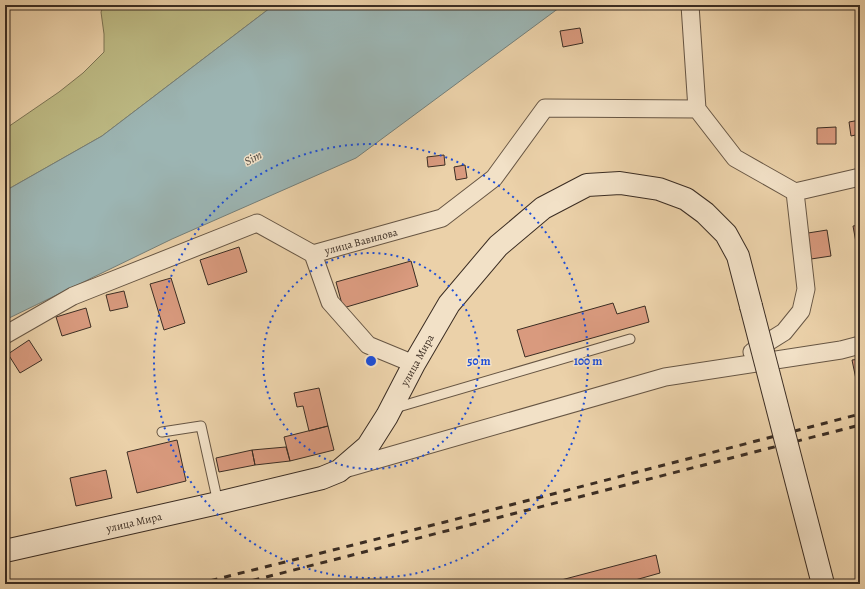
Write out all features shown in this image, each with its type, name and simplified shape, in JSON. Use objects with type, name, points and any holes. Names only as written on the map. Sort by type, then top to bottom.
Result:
[{"type":"street","points":[[690,5],[697,109],[735,158],[795,192],[860,177]]},
{"type":"street","name":"улица Вавилова","points":[[5,335],[73,296],[257,223],[313,254],[442,218],[494,178],[545,108],[697,109]]},
{"type":"street","name":"улица Мира","points":[[5,551],[218,503],[322,478],[339,471],[368,446],[448,304],[498,246],[543,208],[587,185],[620,183],[659,189],[686,199],[705,213],[726,234],[738,256],[823,584]]},
{"type":"street","points":[[727,368],[784,332],[801,311],[806,289],[795,192]]},
{"type":"street","points":[[313,254],[330,302],[368,345],[414,364]]},
{"type":"street","points":[[339,471],[664,377],[841,350],[860,345]]},
{"type":"lane","points":[[390,409],[630,339]]},
{"type":"lane","points":[[162,432],[200,426],[218,503]]},
{"type":"shaded area","points":[[104,5],[274,5],[102,136],[5,191],[5,129],[59,92],[83,73],[104,52],[104,34],[101,12]]},
{"type":"water","name":"Sim","points":[[274,5],[563,5],[356,158],[172,239],[5,320],[5,191],[102,136]]},
{"type":"building","points":[[722,5],[736,5],[736,7],[722,8]]},
{"type":"building","points":[[580,28],[583,43],[563,47],[560,31]]},
{"type":"building","points":[[860,120],[860,134],[851,136],[849,122]]},
{"type":"building","points":[[836,127],[836,144],[817,144],[817,128]]},
{"type":"building","points":[[444,155],[445,165],[428,167],[427,157]]},
{"type":"building","points":[[465,165],[467,178],[456,180],[454,167]]},
{"type":"building","points":[[860,225],[860,247],[857,248],[853,226]]},
{"type":"building","points":[[827,230],[831,256],[811,259],[808,233]]},
{"type":"building","points":[[239,247],[247,272],[208,285],[200,260]]},
{"type":"building","points":[[411,261],[418,286],[343,308],[336,282]]},
{"type":"building","points":[[171,278],[185,323],[164,330],[150,284]]},
{"type":"building","points":[[124,291],[128,307],[110,311],[106,295]]},
{"type":"building","points":[[613,303],[617,314],[645,306],[649,322],[525,357],[517,330]]},
{"type":"building","points":[[86,308],[91,327],[62,336],[56,317]]},
{"type":"building","points":[[29,340],[42,360],[20,373],[8,354]]},
{"type":"building","points":[[860,359],[860,383],[857,384],[852,360]]},
{"type":"building","points":[[319,388],[328,426],[309,431],[303,406],[297,407],[294,393]]},
{"type":"building","points":[[328,426],[334,450],[290,461],[284,437]]},
{"type":"building","points":[[177,440],[186,481],[137,493],[127,452]]},
{"type":"building","points":[[286,447],[290,461],[255,465],[252,450]]},
{"type":"building","points":[[252,450],[255,465],[219,472],[216,458]]},
{"type":"building","points":[[106,470],[112,498],[76,506],[70,478]]},
{"type":"building","points":[[656,555],[660,573],[621,584],[546,584]]},
{"type":"railway","points":[[197,584],[445,522],[860,414]]},
{"type":"railway","points":[[239,584],[860,425]]}]
